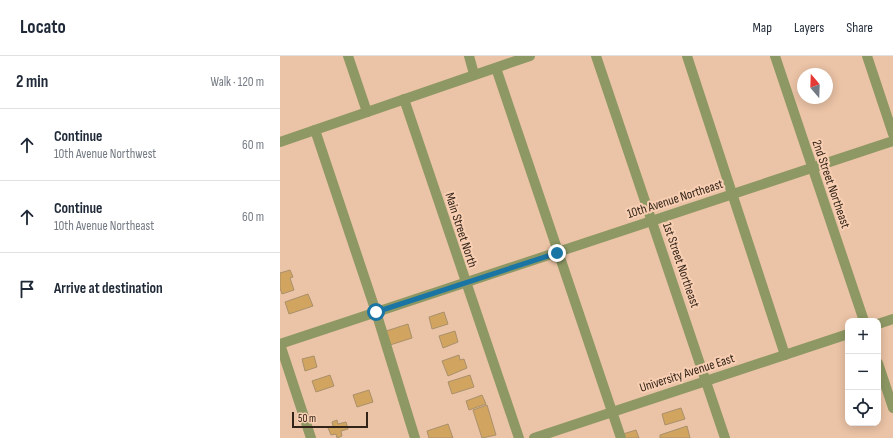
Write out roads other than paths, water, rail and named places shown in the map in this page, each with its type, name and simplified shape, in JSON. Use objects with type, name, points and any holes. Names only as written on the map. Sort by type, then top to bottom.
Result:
[{"type":"street","points":[[348,56],[368,112]]},
{"type":"street","points":[[469,56],[474,74]]},
{"type":"street","points":[[280,142],[530,56]]},
{"type":"street","name":"1st Street Northeast","points":[[596,56],[725,438]]},
{"type":"street","points":[[687,56],[734,194],[786,355]]},
{"type":"street","name":"2nd Street Northeast","points":[[774,56],[863,318]]},
{"type":"street","points":[[867,56],[893,134]]},
{"type":"street","points":[[496,68],[557,253],[622,438]]},
{"type":"street","name":"Main Street North","points":[[404,99],[465,283],[519,438]]},
{"type":"street","points":[[315,130],[376,312],[415,438]]},
{"type":"street","name":"10th Avenue Northeast","points":[[280,344],[557,253],[652,219],[734,194],[893,141]]},
{"type":"street","points":[[881,323],[893,319]]},
{"type":"street","name":"University Avenue East","points":[[534,438],[845,335]]},
{"type":"street","points":[[280,344],[311,438]]},
{"type":"street","points":[[881,372],[893,408]]}]
